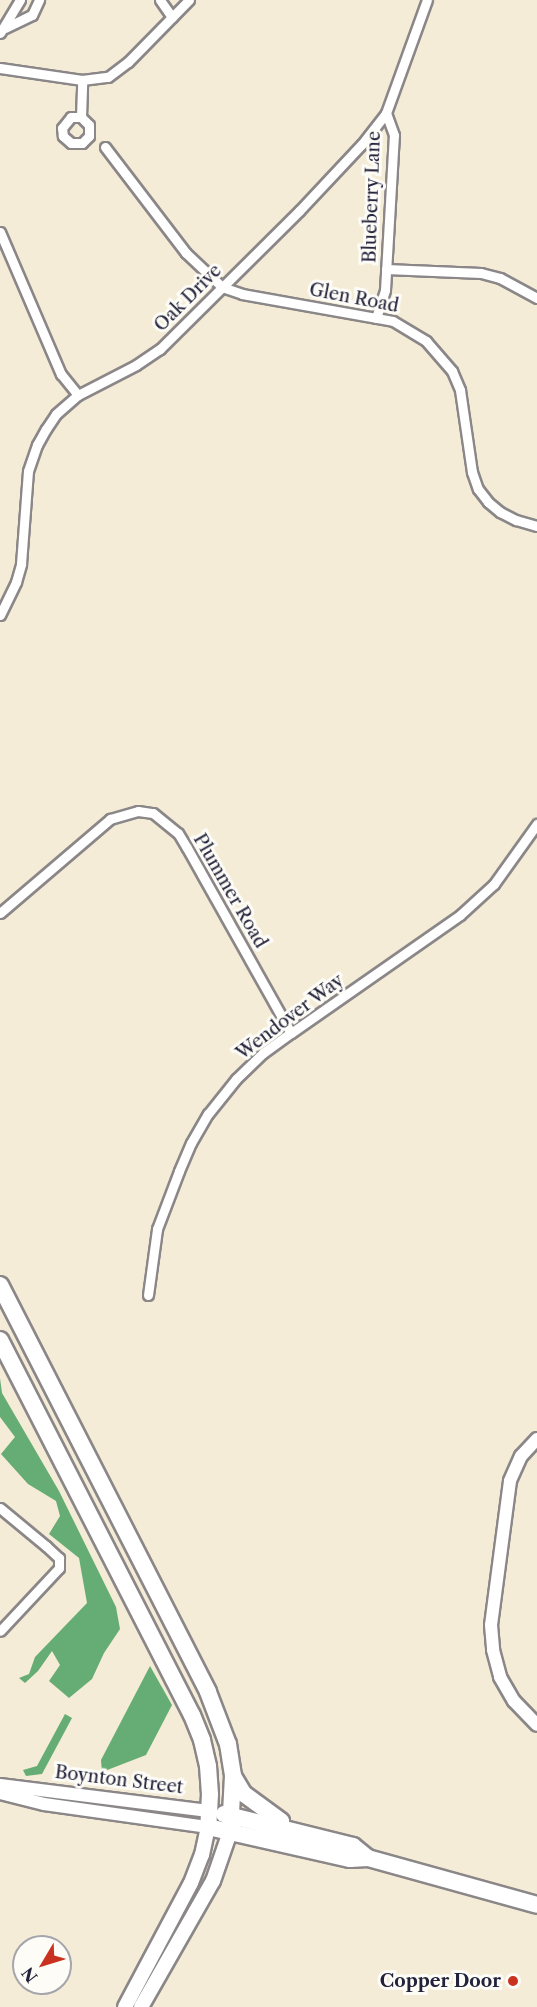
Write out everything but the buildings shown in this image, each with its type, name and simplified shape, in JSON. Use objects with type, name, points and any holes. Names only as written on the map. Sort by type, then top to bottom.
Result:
[{"type":"highway","points":[[0,1285],[208,1692],[228,1744],[233,1776],[232,1824]]},
{"type":"highway","points":[[0,1340],[192,1715],[202,1740],[208,1766],[209,1819],[350,1859],[368,1858],[537,1905]]},
{"type":"highway","points":[[233,1776],[252,1802],[294,1830]]},
{"type":"highway","points":[[232,1824],[294,1830],[353,1846],[368,1858]]},
{"type":"main road","points":[[125,2007],[191,1883],[202,1855],[209,1819]]},
{"type":"main road","points":[[141,2007],[213,1881],[232,1824]]},
{"type":"street","points":[[2,31],[20,0]]},
{"type":"street","points":[[2,31],[32,15],[39,0]]},
{"type":"street","points":[[160,0],[172,17]]},
{"type":"street","points":[[0,68],[82,80],[101,79],[120,69],[189,0]]},
{"type":"street","name":"Oak Drive","points":[[0,615],[16,582],[21,564],[26,489],[33,453],[56,414],[78,395],[153,355],[330,178],[386,113],[428,0]]},
{"type":"street","points":[[81,117],[82,80]]},
{"type":"street","name":"Blueberry Lane","points":[[376,318],[383,301],[394,135],[386,113]]},
{"type":"street","points":[[105,147],[186,253],[222,288]]},
{"type":"street","points":[[0,232],[61,374],[78,395]]},
{"type":"street","points":[[386,269],[481,273],[500,278],[537,298]]},
{"type":"street","name":"Glen Road","points":[[222,288],[403,325],[426,341],[452,371],[460,390],[472,472],[478,489],[500,512],[516,520],[537,526]]},
{"type":"street","name":"Plummer Road","points":[[0,914],[110,819],[138,811],[153,813],[177,833],[187,848],[291,1033]]},
{"type":"street","name":"Wendover Way","points":[[148,1295],[157,1229],[191,1143],[236,1079],[263,1053],[460,915],[494,884],[537,824]]},
{"type":"street","points":[[537,1439],[520,1456],[510,1481],[491,1625],[493,1650],[500,1677],[514,1701],[537,1725]]},
{"type":"street","points":[[0,1508],[58,1558],[59,1568],[0,1631]]},
{"type":"street","name":"Boynton Street","points":[[0,1785],[209,1819]]},
{"type":"street","name":"Boynton Street","points":[[0,1793],[44,1804],[209,1819]]},
{"type":"green space","points":[[0,1378],[2,1393],[59,1491],[116,1607],[120,1629],[104,1653],[92,1679],[69,1698],[49,1681],[60,1665],[52,1651],[38,1671],[25,1683],[19,1678],[29,1674],[35,1657],[87,1603],[79,1558],[49,1534],[60,1516],[56,1501],[28,1484],[1,1454],[15,1437],[0,1417]]},
{"type":"green space","points":[[150,1666],[172,1705],[146,1755],[102,1772],[101,1760]]},
{"type":"green space","points":[[65,1714],[72,1718],[42,1774],[26,1776],[23,1770],[37,1766]]},
{"type":"place","name":"Copper Door","points":[[513,1981]]}]
